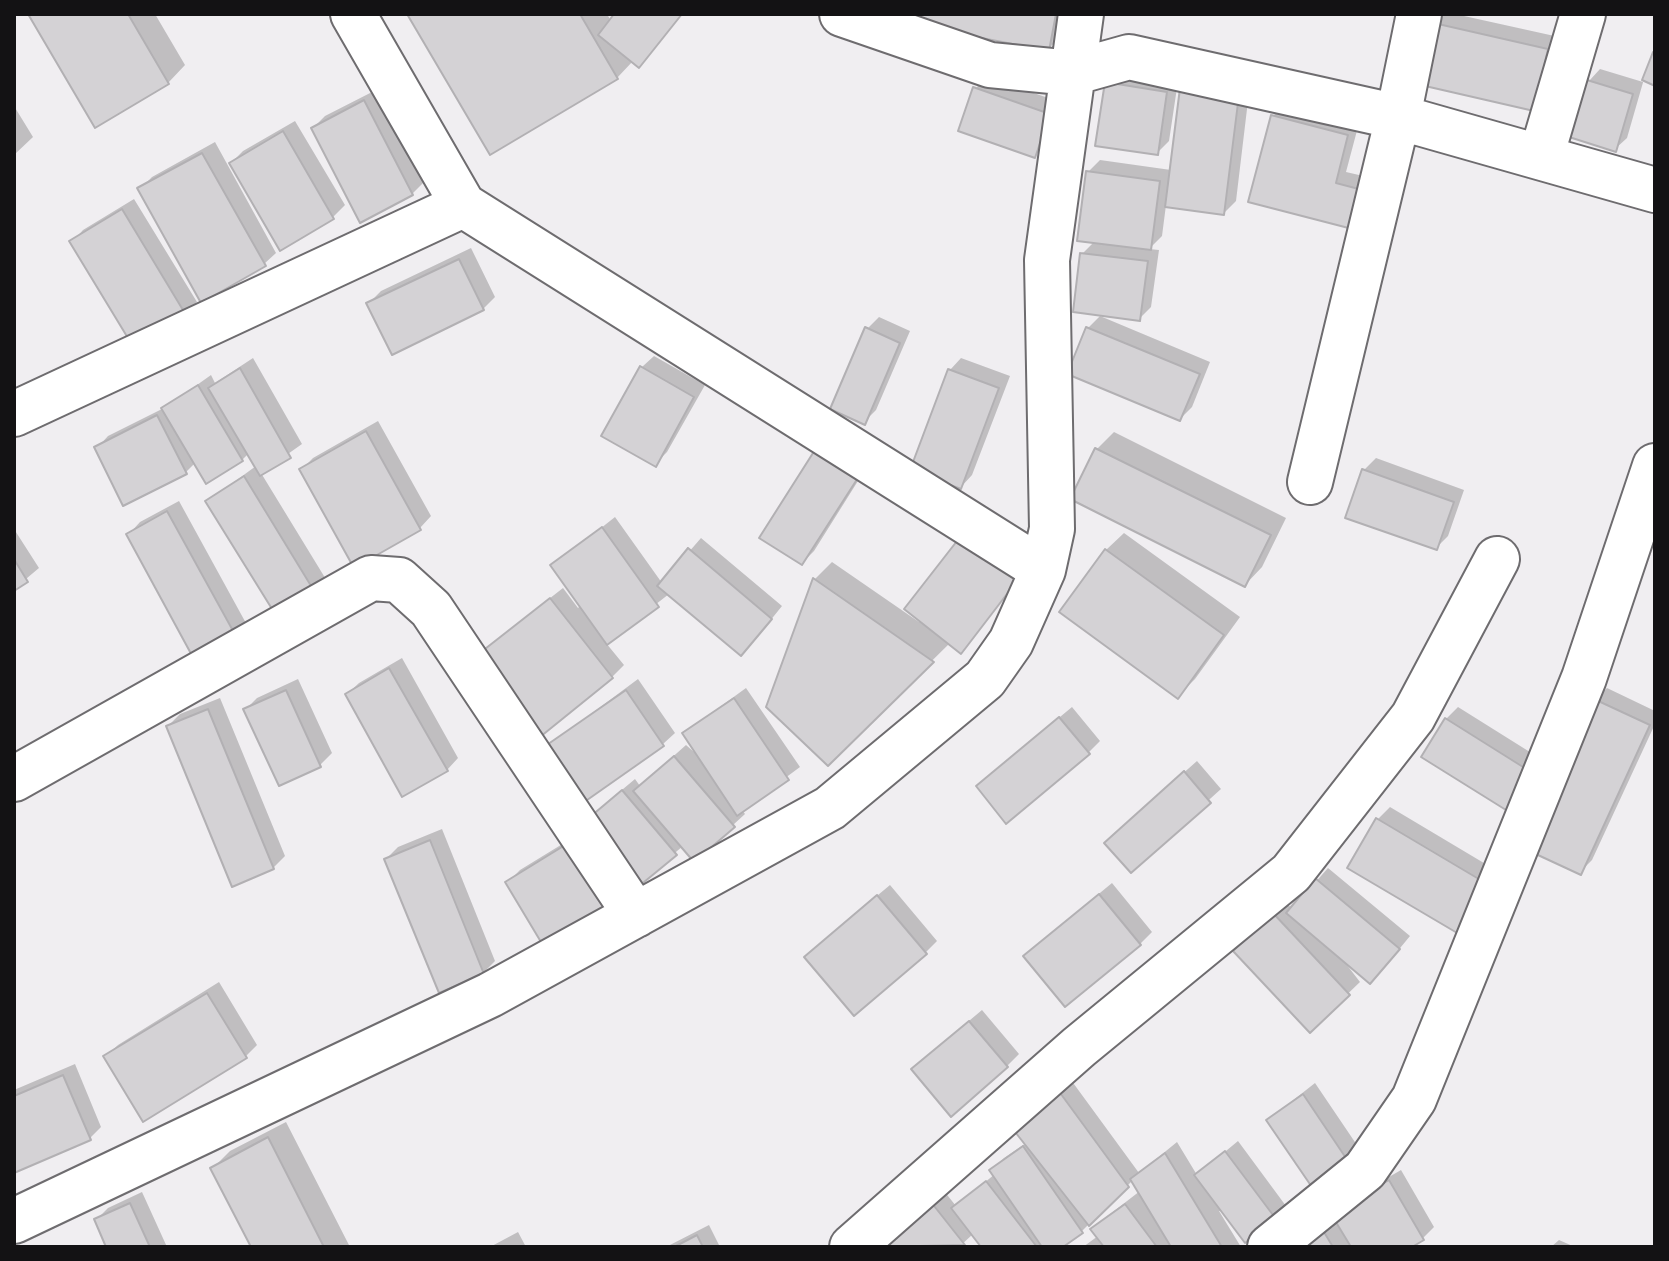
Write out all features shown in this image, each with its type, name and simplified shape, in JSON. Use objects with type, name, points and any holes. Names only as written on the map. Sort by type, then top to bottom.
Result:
[{"type":"street","points":[[353,14],[463,205],[1043,570]]},
{"type":"street","points":[[842,14],[990,65],[1072,73],[1129,57],[1398,117],[1655,190]]},
{"type":"street","points":[[14,1221],[490,995],[830,808],[985,679],[1011,642],[1043,570],[1052,529],[1047,260],[1081,14]]},
{"type":"street","points":[[1310,482],[1398,117],[1419,14]]},
{"type":"street","points":[[1541,157],[1583,14]]},
{"type":"street","points":[[14,414],[463,205]]},
{"type":"street","points":[[1270,1247],[1365,1170],[1414,1099],[1584,678],[1655,466]]},
{"type":"street","points":[[852,1247],[1079,1047],[1291,873],[1413,717],[1497,559]]},
{"type":"street","points":[[14,779],[371,578],[399,580],[431,609],[636,915]]},
{"type":"building","points":[[28,14],[128,14],[169,84],[95,128]]},
{"type":"building","points":[[407,14],[580,14],[618,79],[490,155]]},
{"type":"building","points":[[614,14],[682,14],[639,68],[598,35]]},
{"type":"building","points":[[921,14],[1056,14],[1049,51],[919,26]]},
{"type":"building","points":[[1425,21],[1548,49],[1534,111],[1412,83]]},
{"type":"building","points":[[1655,53],[1655,86],[1642,80]]},
{"type":"building","points":[[1587,80],[1633,94],[1616,152],[1569,137]]},
{"type":"building","points":[[1105,82],[1167,92],[1158,155],[1095,146]]},
{"type":"building","points":[[973,87],[1050,114],[1035,158],[958,131]]},
{"type":"building","points":[[1180,88],[1239,95],[1224,215],[1165,207]]},
{"type":"building","points":[[364,100],[413,195],[360,223],[311,128]]},
{"type":"building","points":[[1271,115],[1348,135],[1336,183],[1374,193],[1364,232],[1248,202]]},
{"type":"building","points":[[283,131],[334,219],[280,251],[229,163]]},
{"type":"building","points":[[202,153],[266,266],[201,303],[137,188]]},
{"type":"building","points":[[1086,171],[1160,181],[1151,250],[1077,241]]},
{"type":"building","points":[[122,209],[186,315],[134,348],[69,241]]},
{"type":"building","points":[[1080,253],[1148,261],[1140,321],[1073,312]]},
{"type":"building","points":[[459,259],[484,310],[392,355],[366,303]]},
{"type":"building","points":[[865,327],[900,343],[865,425],[830,409]]},
{"type":"building","points":[[1086,327],[1200,374],[1180,421],[1067,374]]},
{"type":"building","points":[[640,366],[694,397],[656,467],[601,436]]},
{"type":"building","points":[[240,368],[291,458],[260,476],[208,388]]},
{"type":"building","points":[[948,369],[999,388],[961,489],[910,470]]},
{"type":"building","points":[[198,385],[243,461],[206,484],[161,408]]},
{"type":"building","points":[[157,415],[187,474],[123,506],[94,447]]},
{"type":"building","points":[[366,431],[421,530],[354,568],[299,469]]},
{"type":"building","points":[[820,442],[863,470],[802,565],[759,538]]},
{"type":"building","points":[[1095,448],[1271,535],[1245,587],[1070,499]]},
{"type":"building","points":[[1362,469],[1454,502],[1437,550],[1345,518]]},
{"type":"building","points":[[244,476],[316,594],[277,617],[205,501]]},
{"type":"building","points":[[167,511],[237,638],[195,661],[126,534]]},
{"type":"building","points":[[602,527],[659,607],[607,645],[550,565]]},
{"type":"building","points":[[964,532],[1020,577],[961,654],[904,609]]},
{"type":"building","points":[[688,548],[772,619],[741,656],[657,586]]},
{"type":"building","points":[[1105,549],[1224,635],[1178,699],[1059,612]]},
{"type":"building","points":[[14,559],[28,582],[14,591]]},
{"type":"building","points":[[813,578],[934,662],[828,766],[766,707]]},
{"type":"building","points":[[550,598],[613,678],[540,737],[476,656]]},
{"type":"building","points":[[389,668],[448,771],[402,797],[345,694]]},
{"type":"building","points":[[286,690],[321,767],[279,786],[243,709]]},
{"type":"building","points":[[626,690],[664,746],[580,805],[541,749]]},
{"type":"building","points":[[734,698],[789,780],[737,816],[682,733]]},
{"type":"building","points":[[1594,699],[1650,725],[1581,875],[1525,849]]},
{"type":"building","points":[[208,709],[274,869],[232,887],[166,726]]},
{"type":"building","points":[[1059,717],[1090,754],[1006,824],[976,786]]},
{"type":"building","points":[[1445,718],[1539,777],[1514,815],[1421,757]]},
{"type":"building","points":[[674,756],[735,827],[694,862],[633,791]]},
{"type":"building","points":[[1184,771],[1211,803],[1131,873],[1104,843]]},
{"type":"building","points":[[622,790],[677,855],[638,887],[584,822]]},
{"type":"building","points":[[1376,818],[1494,888],[1464,937],[1347,868]]},
{"type":"building","points":[[430,840],[484,974],[439,993],[384,859]]},
{"type":"building","points":[[570,842],[612,912],[547,952],[505,882]]},
{"type":"building","points":[[1315,878],[1400,949],[1370,984],[1286,913]]},
{"type":"building","points":[[1099,894],[1141,945],[1065,1007],[1023,956]]},
{"type":"building","points":[[877,895],[927,954],[854,1016],[804,957]]},
{"type":"building","points":[[1273,913],[1350,995],[1310,1033],[1233,951]]},
{"type":"building","points":[[207,993],[247,1058],[143,1122],[103,1056]]},
{"type":"building","points":[[969,1021],[1008,1067],[951,1117],[911,1069]]},
{"type":"building","points":[[63,1075],[91,1140],[14,1173],[14,1096]]},
{"type":"building","points":[[1058,1090],[1129,1187],[1089,1226],[1012,1128]]},
{"type":"building","points":[[1303,1094],[1352,1167],[1316,1193],[1266,1120]]},
{"type":"building","points":[[268,1137],[324,1247],[251,1247],[210,1168]]},
{"type":"building","points":[[1023,1146],[1083,1233],[1063,1247],[1042,1247],[989,1170]]},
{"type":"building","points":[[1225,1151],[1276,1219],[1245,1243],[1194,1175]]},
{"type":"building","points":[[1165,1153],[1222,1247],[1171,1247],[1130,1179]]},
{"type":"building","points":[[1389,1180],[1424,1240],[1412,1247],[1351,1247],[1331,1214]]},
{"type":"building","points":[[986,1181],[1037,1247],[981,1247],[951,1208]]},
{"type":"building","points":[[931,1202],[965,1245],[875,1247]]},
{"type":"building","points":[[130,1203],[150,1247],[106,1247],[94,1219]]},
{"type":"building","points":[[1125,1204],[1157,1247],[1104,1247],[1090,1229]]},
{"type":"building","points":[[1324,1232],[1333,1247],[1299,1247]]},
{"type":"building","points":[[697,1235],[703,1247],[674,1247]]}]
